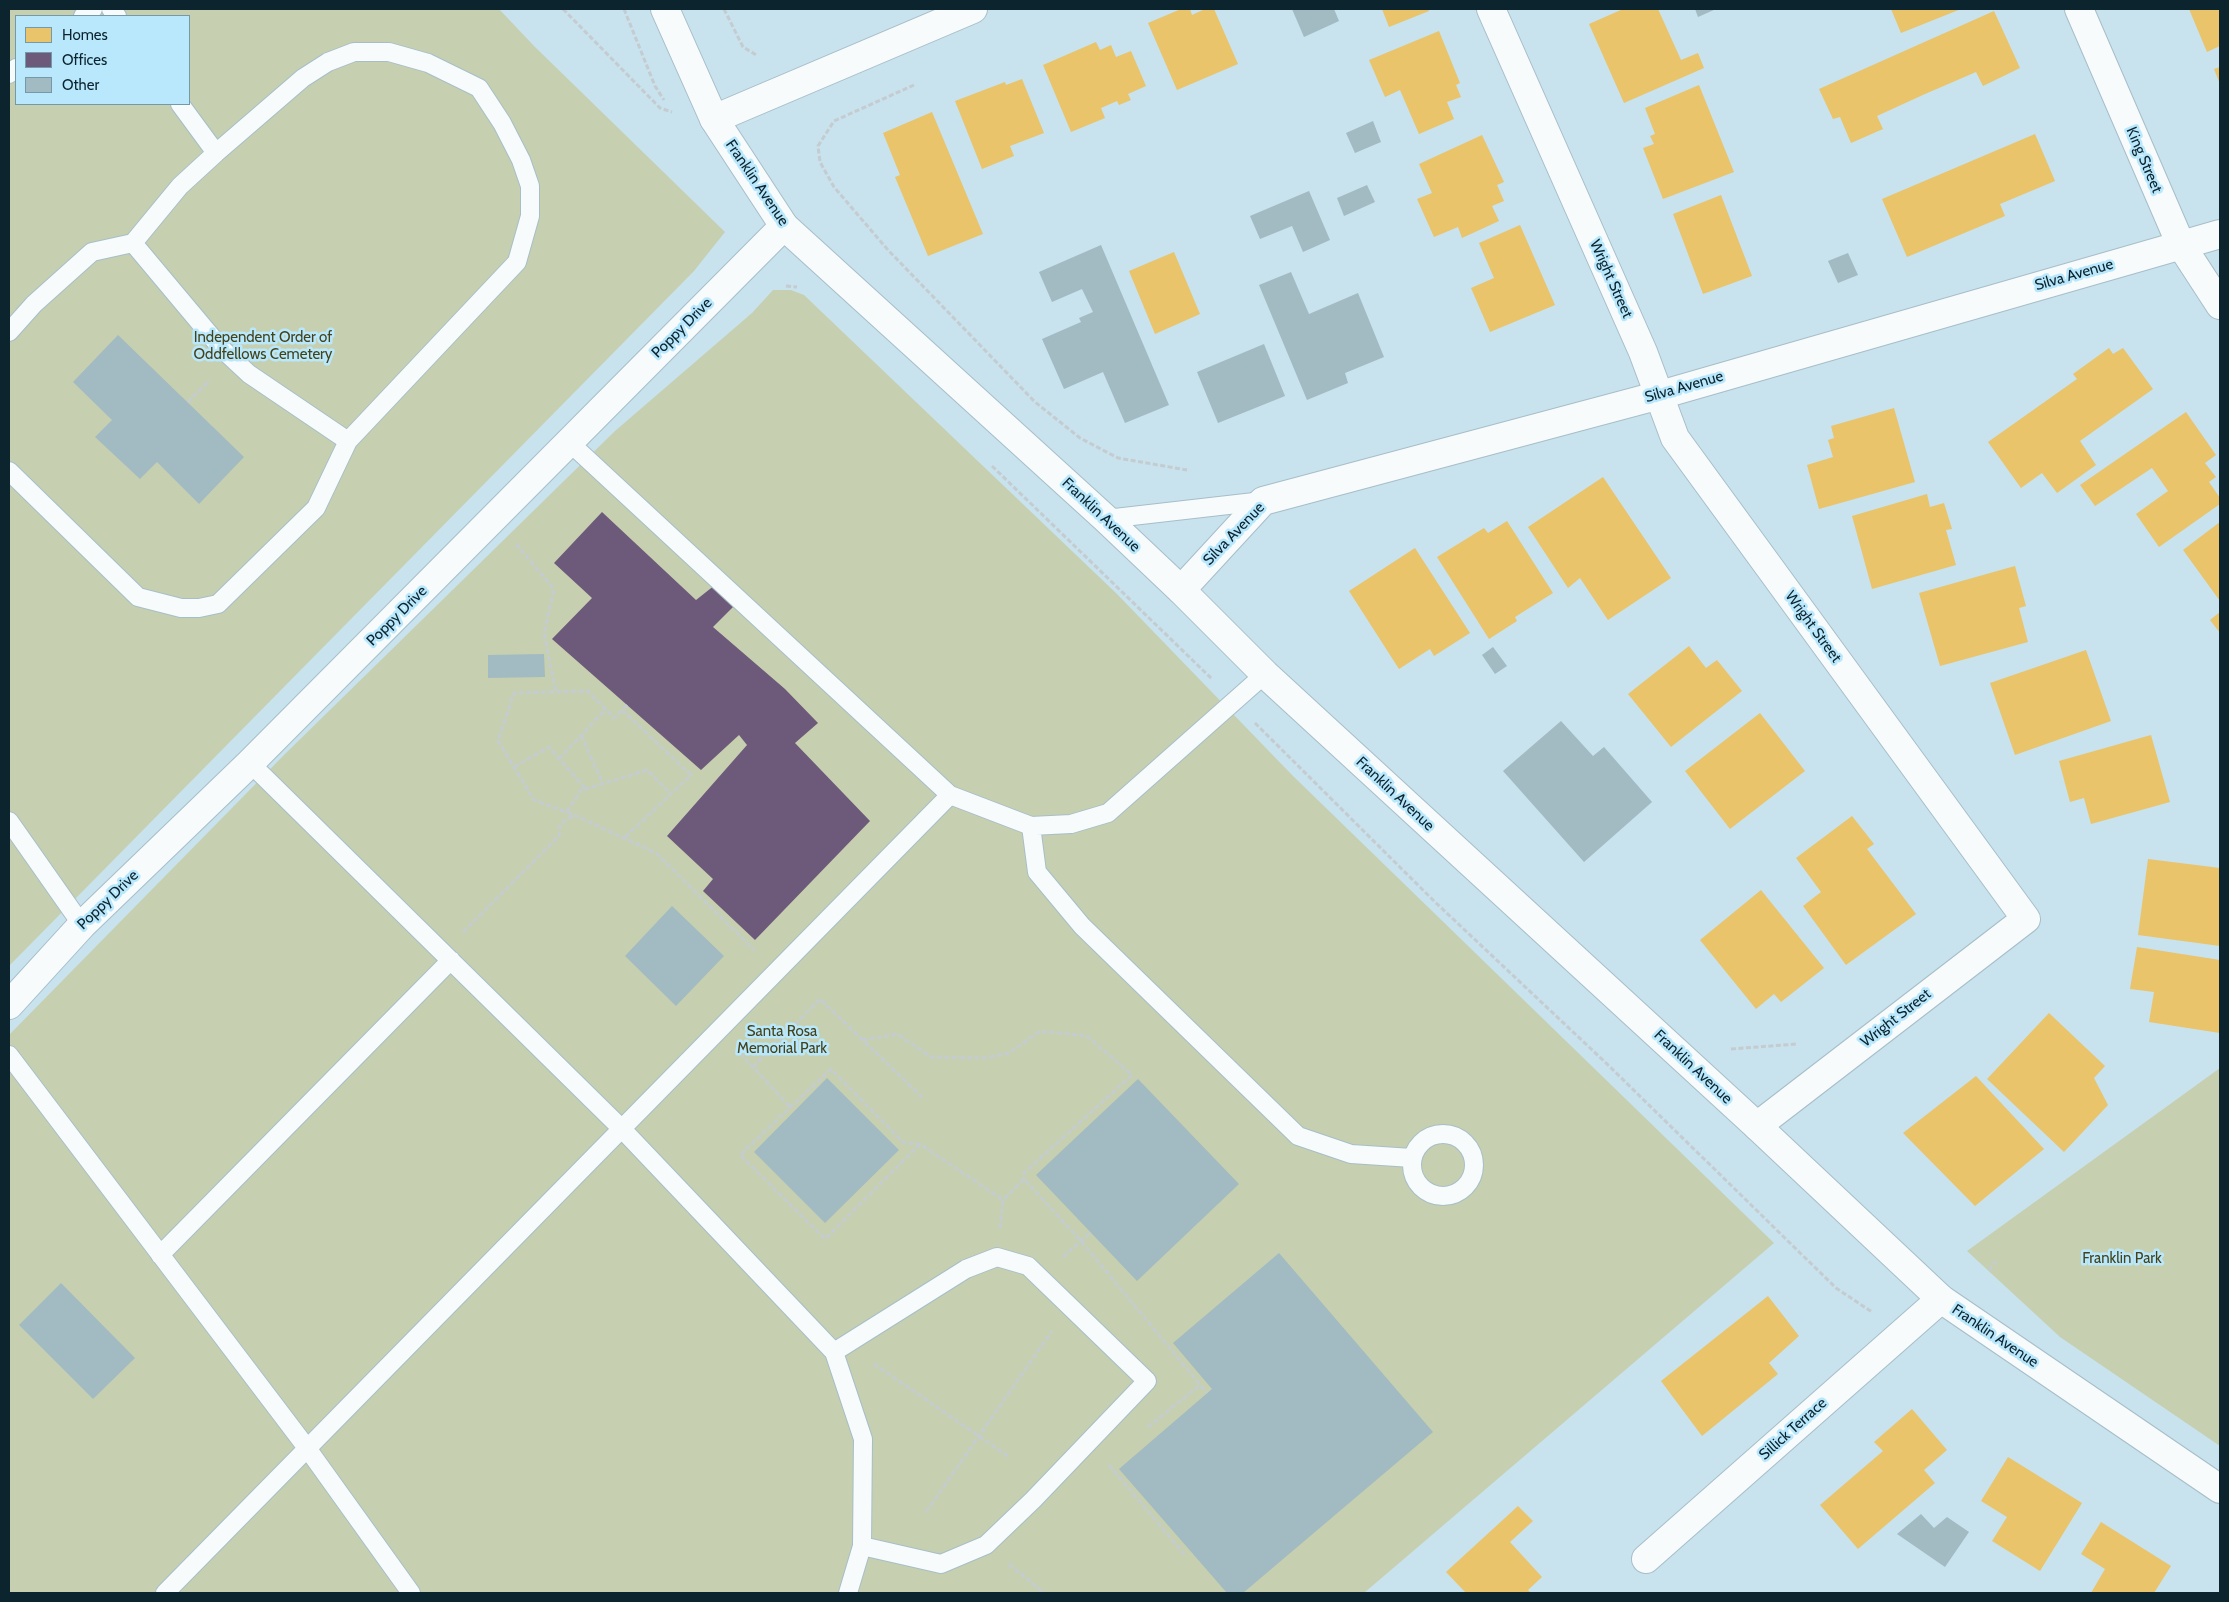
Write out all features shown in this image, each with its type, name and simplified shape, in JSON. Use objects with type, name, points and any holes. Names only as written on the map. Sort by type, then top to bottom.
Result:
[{"type":"street","name":"Franklin Avenue","points":[[665,9],[714,119],[784,226],[1106,520],[1181,590],[1264,674],[1757,1126],[1940,1299],[2220,1489]]},
{"type":"street","points":[[714,119],[973,9]]},
{"type":"street","name":"Wright Street","points":[[1491,9],[1639,343],[1660,394],[1675,438],[2026,919],[1757,1126]]},
{"type":"street","name":"King Street","points":[[2079,9],[2181,245],[2220,305]]},
{"type":"street","name":"Poppy Drive","points":[[9,1005],[82,925],[250,763],[784,226]]},
{"type":"street","name":"Silva Avenue","points":[[1181,590],[1263,501],[1660,394],[2220,234]]},
{"type":"street","name":"Sillick Terrace","points":[[1646,1560],[1940,1299]]},
{"type":"lane","points":[[9,332],[34,304],[92,252],[134,243],[180,186],[303,78],[328,62],[354,52],[389,52],[428,63],[478,88],[502,123],[521,160],[530,186],[530,216],[517,262],[348,440],[316,508],[218,604],[199,608],[181,608],[138,597],[9,470]]},
{"type":"lane","points":[[181,105],[216,153]]},
{"type":"lane","points":[[134,243],[221,348],[248,374],[348,440]]},
{"type":"lane","points":[[569,442],[950,795],[1031,826],[1071,824],[1108,813],[1264,674]]},
{"type":"lane","points":[[1106,520],[1263,501]]},
{"type":"lane","points":[[250,763],[622,1128],[840,1349],[863,1439],[862,1546],[848,1593]]},
{"type":"lane","points":[[165,1593],[950,795]]},
{"type":"lane","points":[[9,821],[82,925]]},
{"type":"lane","points":[[1031,826],[1037,872],[1082,926],[1298,1136],[1350,1154],[1412,1158]]},
{"type":"lane","points":[[160,1255],[451,960]]},
{"type":"lane","points":[[9,1055],[307,1448],[411,1593]]},
{"type":"lane","points":[[840,1349],[966,1269],[997,1257],[1028,1266],[1147,1381],[1033,1500],[986,1545],[941,1564],[862,1546]]},
{"type":"path","points":[[563,9],[660,108],[672,112],[714,119]]},
{"type":"path","points":[[624,9],[655,86],[672,112]]},
{"type":"path","points":[[724,9],[743,48],[758,56]]},
{"type":"path","points":[[914,85],[834,120],[818,146],[820,162],[834,188],[888,250],[1035,402],[1072,432],[1118,458],[1187,470]]},
{"type":"path","points":[[786,286],[805,289]]},
{"type":"path","points":[[990,464],[1234,701],[1435,902],[1606,1063],[1836,1288],[1902,1332]]},
{"type":"path","points":[[494,518],[554,589],[544,634],[556,692]]},
{"type":"path","points":[[627,705],[614,718],[588,691],[514,693],[498,741],[534,800],[574,815],[656,853],[776,972]]},
{"type":"path","points":[[559,759],[606,709]]},
{"type":"path","points":[[622,710],[691,775],[624,838]]},
{"type":"path","points":[[581,735],[603,784]]},
{"type":"path","points":[[514,768],[548,747],[586,789]]},
{"type":"path","points":[[567,812],[580,791],[647,770],[671,794]]},
{"type":"path","points":[[451,960],[459,953],[461,934],[560,836],[560,824],[574,815]]},
{"type":"path","points":[[753,1067],[820,1000],[924,1099]]},
{"type":"path","points":[[719,1030],[790,1107]]},
{"type":"path","points":[[862,1040],[897,1034],[931,1057],[985,1058],[1009,1053],[1040,1031],[1087,1036],[1132,1076],[1024,1173],[1024,1179],[1081,1241],[1207,1393]]},
{"type":"path","points":[[1730,1049],[1797,1044]]},
{"type":"path","points":[[920,1144],[825,1238],[740,1155],[831,1069],[904,1143],[920,1144],[1003,1200]]},
{"type":"path","points":[[997,1257],[1003,1200],[1024,1179]]},
{"type":"path","points":[[1040,1278],[1091,1232]]},
{"type":"path","points":[[1989,1270],[1996,1261]]},
{"type":"path","points":[[926,1512],[1070,1306]]},
{"type":"path","points":[[840,1349],[1008,1456]]},
{"type":"path","points":[[1142,1432],[1200,1385]]},
{"type":"path","points":[[1106,1462],[1184,1554]]},
{"type":"path","points":[[986,1545],[1044,1593]]},
{"type":"green space","name":"Independent Order of Oddfellows Cemetery","points":[[9,9],[499,9],[534,46],[725,232],[694,271],[9,966]]},
{"type":"green space","name":"Santa Rosa Memorial Park","points":[[773,290],[791,290],[804,295],[1117,594],[1292,775],[1774,1243],[1364,1593],[9,1593],[9,1035],[285,754],[615,431],[752,313]]},
{"type":"green space","name":"Franklin Park","points":[[2220,1068],[2220,1446],[2060,1337],[1967,1251]]},
{"type":"building: Homes","points":[[1181,9],[1190,9],[1192,15],[1205,9],[1214,9],[1238,64],[1177,90],[1148,23]]},
{"type":"building: Homes","points":[[1382,9],[1428,9],[1429,11],[1389,27]]},
{"type":"building: Homes","points":[[1623,9],[1658,9],[1681,60],[1698,53],[1704,68],[1624,103],[1589,24]]},
{"type":"building: Homes","points":[[1891,9],[1961,9],[1901,33]]},
{"type":"building: Homes","points":[[2189,9],[2220,9],[2220,46],[2207,52]]},
{"type":"building: Homes","points":[[1994,11],[2020,68],[1983,86],[1976,72],[1925,94],[1877,116],[1883,129],[1851,143],[1840,117],[1833,119],[1819,89]]},
{"type":"building: Homes","points":[[1439,31],[1460,83],[1456,85],[1461,97],[1447,102],[1454,119],[1419,134],[1400,90],[1385,97],[1369,60]]},
{"type":"building: Homes","points":[[1096,42],[1100,50],[1111,45],[1116,57],[1131,51],[1146,86],[1128,94],[1131,100],[1119,105],[1117,101],[1101,108],[1105,118],[1071,132],[1043,65]]},
{"type":"building: Homes","points":[[2220,67],[2220,84],[2214,69]]},
{"type":"building: Homes","points":[[1022,79],[1044,133],[1010,146],[1014,156],[982,169],[955,101],[1005,82],[1006,85]]},
{"type":"building: Homes","points":[[1699,85],[1734,172],[1663,199],[1643,148],[1654,144],[1650,136],[1655,134],[1645,108]]},
{"type":"building: Homes","points":[[932,112],[983,234],[928,256],[895,177],[900,175],[883,133]]},
{"type":"building: Homes","points":[[2035,134],[2055,181],[2000,204],[2005,216],[1907,257],[1882,199]]},
{"type":"building: Homes","points":[[1482,135],[1504,182],[1497,185],[1504,201],[1492,206],[1499,221],[1462,238],[1458,227],[1434,237],[1417,199],[1432,193],[1419,164]]},
{"type":"building: Homes","points":[[1721,195],[1752,276],[1703,294],[1673,214]]},
{"type":"building: Homes","points":[[1520,225],[1555,305],[1490,332],[1471,288],[1494,278],[1479,243]]},
{"type":"building: Homes","points":[[1174,252],[1200,314],[1155,334],[1129,271]]},
{"type":"building: Homes","points":[[2109,348],[2113,354],[2123,348],[2153,389],[2080,441],[2096,465],[2057,493],[2042,473],[2021,488],[1988,442],[2077,379],[2073,374]]},
{"type":"building: Homes","points":[[1894,408],[1915,482],[1819,509],[1807,465],[1833,457],[1828,440],[1834,438],[1831,426]]},
{"type":"building: Homes","points":[[2186,412],[2216,455],[2205,463],[2216,477],[2209,482],[2220,498],[2220,504],[2159,547],[2136,514],[2168,491],[2152,468],[2095,506],[2080,485]]},
{"type":"building: Homes","points":[[1603,477],[1671,578],[1608,620],[1580,578],[1568,588],[1528,527]]},
{"type":"building: Homes","points":[[1927,494],[1930,507],[1944,503],[1952,529],[1946,530],[1956,565],[1872,589],[1852,516]]},
{"type":"building: Homes","points":[[1507,521],[1553,593],[1515,617],[1517,621],[1489,639],[1437,557],[1484,528],[1488,533]]},
{"type":"building: Homes","points":[[2220,522],[2220,601],[2183,550]]},
{"type":"building: Homes","points":[[1415,548],[1470,633],[1434,656],[1430,649],[1399,669],[1349,591]]},
{"type":"building: Homes","points":[[2015,566],[2026,606],[2019,608],[2028,642],[1940,666],[1919,593]]},
{"type":"building: Homes","points":[[2220,612],[2220,633],[2210,620]]},
{"type":"building: Homes","points":[[1689,646],[1706,668],[1717,660],[1742,691],[1671,747],[1628,694]]},
{"type":"building: Homes","points":[[2086,650],[2111,721],[2015,755],[1990,683]]},
{"type":"building: Homes","points":[[1760,713],[1805,771],[1730,829],[1685,771]]},
{"type":"building: Homes","points":[[2151,735],[2170,802],[2091,824],[2084,798],[2070,802],[2059,761]]},
{"type":"building: Homes","points":[[1852,816],[1874,844],[1867,849],[1916,914],[1846,965],[1803,906],[1821,892],[1796,858]]},
{"type":"building: Homes","points":[[2148,859],[2220,868],[2220,946],[2138,935]]},
{"type":"building: Homes","points":[[1761,890],[1824,968],[1781,1002],[1774,994],[1756,1009],[1700,940]]},
{"type":"building: Homes","points":[[2137,947],[2220,960],[2220,1033],[2149,1022],[2154,992],[2130,989]]},
{"type":"building: Homes","points":[[2049,1013],[2105,1066],[2094,1078],[2108,1105],[2064,1152],[1987,1079]]},
{"type":"building: Homes","points":[[1976,1076],[2044,1149],[1975,1206],[1903,1133]]},
{"type":"building: Homes","points":[[1768,1296],[1799,1336],[1769,1363],[1778,1374],[1702,1436],[1661,1381]]},
{"type":"building: Homes","points":[[1912,1409],[1947,1450],[1924,1470],[1935,1483],[1858,1549],[1820,1505],[1883,1451],[1874,1442]]},
{"type":"building: Homes","points":[[2008,1457],[2082,1503],[2040,1571],[1992,1541],[2007,1517],[1981,1501]]},
{"type":"building: Homes","points":[[1518,1506],[1533,1521],[1510,1542],[1542,1577],[1528,1590],[1531,1593],[1466,1593],[1446,1572]]},
{"type":"building: Homes","points":[[2101,1522],[2171,1566],[2154,1593],[2091,1593],[2105,1569],[2081,1554]]},
{"type":"building: Offices","points":[[602,512],[696,600],[715,585],[736,604],[713,627],[785,689],[818,723],[795,743],[870,821],[755,940],[703,891],[713,879],[667,836],[747,745],[739,735],[701,770],[552,639],[592,598],[554,563]]},
{"type":"building: Other","points":[[1292,9],[1334,9],[1339,21],[1304,37]]},
{"type":"building: Other","points":[[1695,9],[1716,9],[1698,17]]},
{"type":"building: Other","points":[[1373,121],[1381,142],[1355,153],[1346,133]]},
{"type":"building: Other","points":[[1367,185],[1375,202],[1344,216],[1337,198]]},
{"type":"building: Other","points":[[1309,191],[1330,240],[1303,252],[1292,226],[1260,239],[1250,216]]},
{"type":"building: Other","points":[[1101,245],[1169,405],[1125,423],[1103,372],[1064,389],[1042,339],[1081,322],[1079,318],[1093,312],[1082,289],[1052,302],[1039,272]]},
{"type":"building: Other","points":[[1848,253],[1858,275],[1838,283],[1828,261]]},
{"type":"building: Other","points":[[1291,272],[1309,314],[1358,293],[1384,357],[1345,373],[1348,383],[1307,400],[1259,285]]},
{"type":"building: Other","points":[[118,335],[244,457],[199,504],[157,462],[140,479],[95,437],[112,420],[73,382]]},
{"type":"building: Other","points":[[1264,344],[1285,396],[1218,423],[1197,372]]},
{"type":"building: Other","points":[[1493,647],[1507,666],[1495,674],[1482,655]]},
{"type":"building: Other","points":[[544,654],[545,677],[488,678],[488,655]]},
{"type":"building: Other","points":[[1561,721],[1593,756],[1604,747],[1652,802],[1584,862],[1503,771]]},
{"type":"building: Other","points":[[672,906],[724,956],[676,1006],[625,956]]},
{"type":"building: Other","points":[[827,1078],[899,1150],[825,1223],[754,1152]]},
{"type":"building: Other","points":[[1138,1079],[1239,1184],[1137,1281],[1036,1175]]},
{"type":"building: Other","points":[[1279,1253],[1433,1432],[1243,1593],[1227,1593],[1119,1469],[1212,1389],[1173,1343]]},
{"type":"building: Other","points":[[61,1283],[135,1358],[93,1399],[19,1325]]},
{"type":"building: Other","points":[[1921,1514],[1934,1528],[1947,1517],[1969,1532],[1945,1567],[1897,1534]]}]
